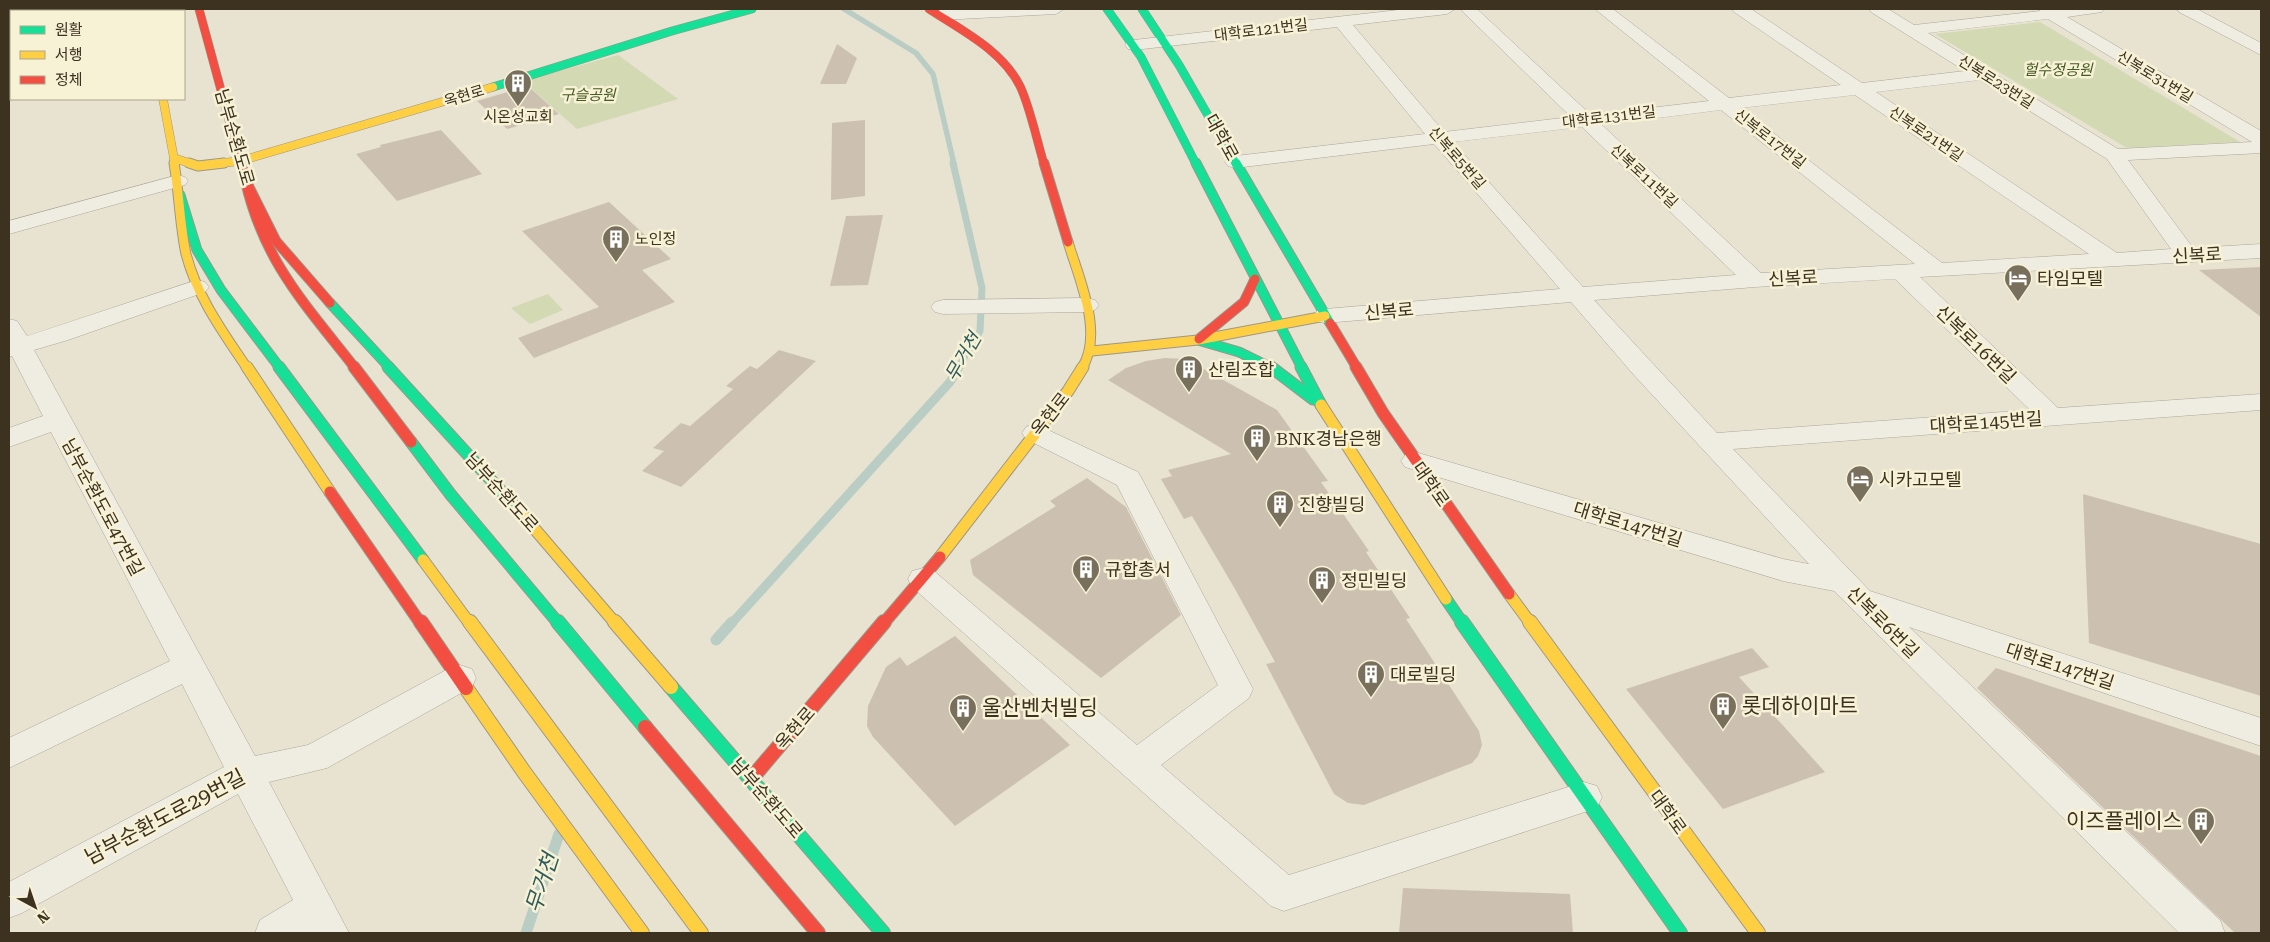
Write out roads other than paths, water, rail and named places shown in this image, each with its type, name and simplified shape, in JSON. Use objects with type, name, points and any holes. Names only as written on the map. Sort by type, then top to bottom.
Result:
[{"type":"main road","name":"남부순환도로","points":[[199,9],[245,179],[276,241],[308,279],[521,513],[883,933]]},
{"type":"main road","name":"옥현로","points":[[174,158],[193,166],[210,167],[240,162],[453,100],[672,31],[752,9]]},
{"type":"main road","name":"대학로","points":[[1107,9],[1134,45],[1319,403],[1430,575],[1680,933]]},
{"type":"main road","name":"대학로","points":[[1142,9],[1166,41],[1382,413],[1494,574],[1758,933]]},
{"type":"main road","name":"옥현로","points":[[752,779],[923,579],[1082,371],[1092,351],[1093,330],[1087,305],[1020,86],[1012,71],[996,55],[935,12]]},
{"type":"main road","points":[[163,100],[179,188],[186,253],[197,287],[238,356],[524,772],[637,930]]},
{"type":"main road","points":[[245,179],[253,217],[264,246],[281,272],[451,495],[818,933]]},
{"type":"main road","points":[[179,188],[197,250],[221,290],[701,933]]},
{"type":"main road","points":[[1198,340],[1244,302],[1255,279]]},
{"type":"main road","points":[[1092,351],[1198,340],[1325,316]]},
{"type":"main road","points":[[1198,340],[1239,352],[1269,366],[1319,403]]},
{"type":"street","points":[[935,12],[1056,9]]},
{"type":"street","name":"대학로121번길","points":[[1134,45],[1447,9]]},
{"type":"street","name":"신복로11번길","points":[[1468,9],[1755,280]]},
{"type":"street","name":"신복로17번길","points":[[1603,9],[1936,270]]},
{"type":"street","name":"신복로21번길","points":[[1740,9],[2112,260]]},
{"type":"street","name":"신복로23번길","points":[[1877,9],[2114,155],[2187,256]]},
{"type":"street","points":[[1912,30],[2048,11],[2096,9]]},
{"type":"street","points":[[2185,9],[2261,50]]},
{"type":"street","name":"신복로31번길","points":[[2048,11],[2261,139]]},
{"type":"street","name":"신복로5번길","points":[[1340,20],[1438,137],[1576,295]]},
{"type":"street","name":"대학로131번길","points":[[1235,162],[1984,74]]},
{"type":"street","points":[[2114,155],[2261,147]]},
{"type":"street","points":[[9,228],[179,188]]},
{"type":"street","name":"신복로","points":[[1325,316],[1755,280],[2261,251]]},
{"type":"street","name":"신복로16번길","points":[[1901,272],[2052,417]]},
{"type":"street","name":"남부순환도로47번길","points":[[197,287],[12,341],[57,420],[322,920]]},
{"type":"street","name":"신복로6번길","points":[[1576,295],[1710,442],[1850,590],[2206,933]]},
{"type":"street","points":[[943,307],[1087,305]]},
{"type":"street","name":"대학로145번길","points":[[1710,442],[2261,402]]},
{"type":"street","points":[[9,438],[57,420]]},
{"type":"street","points":[[1035,433],[1128,479],[1237,689],[1137,764]]},
{"type":"street","name":"대학로147번길","points":[[1415,461],[1850,590],[2261,732]]},
{"type":"street","points":[[923,579],[1284,894],[1584,797]]},
{"type":"street","points":[[9,754],[187,667]]},
{"type":"street","name":"남부순환도로29번길","points":[[9,901],[244,773],[314,758],[460,678]]},
{"type":"street","points":[[274,933],[322,920]]},
{"type":"waterway","name":"무거천","points":[[844,9],[916,53],[933,74],[954,164]]},
{"type":"waterway","name":"무거천","points":[[953,163],[982,288],[980,331],[958,368]]},
{"type":"waterway","name":"무거천","points":[[731,624],[950,382],[959,367]]},
{"type":"waterway","name":"무거천","points":[[716,640],[732,622]]},
{"type":"waterway","name":"무거천","points":[[526,933],[559,834]]},
{"type":"place","name":"시온성교회","points":[[518,107]]},
{"type":"place","name":"노인정","points":[[616,263]]},
{"type":"place","name":"타임모텔","points":[[2018,302]]},
{"type":"place","name":"산림조합","points":[[1189,393]]},
{"type":"place","name":"BNK경남은행","points":[[1257,462]]},
{"type":"place","name":"시카고모텔","points":[[1860,503]]},
{"type":"place","name":"진향빌딩","points":[[1280,528]]},
{"type":"place","name":"규합총서","points":[[1086,593]]},
{"type":"place","name":"정민빌딩","points":[[1322,604]]},
{"type":"place","name":"대로빌딩","points":[[1371,698]]},
{"type":"place","name":"롯데하이마트","points":[[1723,730]]},
{"type":"place","name":"울산벤처빌딩","points":[[963,732]]},
{"type":"place","name":"이즈플레이스","points":[[2201,845]]},
{"type":"park label","name":"헐수정공원","points":[[2058,70]]},
{"type":"park label","name":"구슬공원","points":[[588,95]]}]
